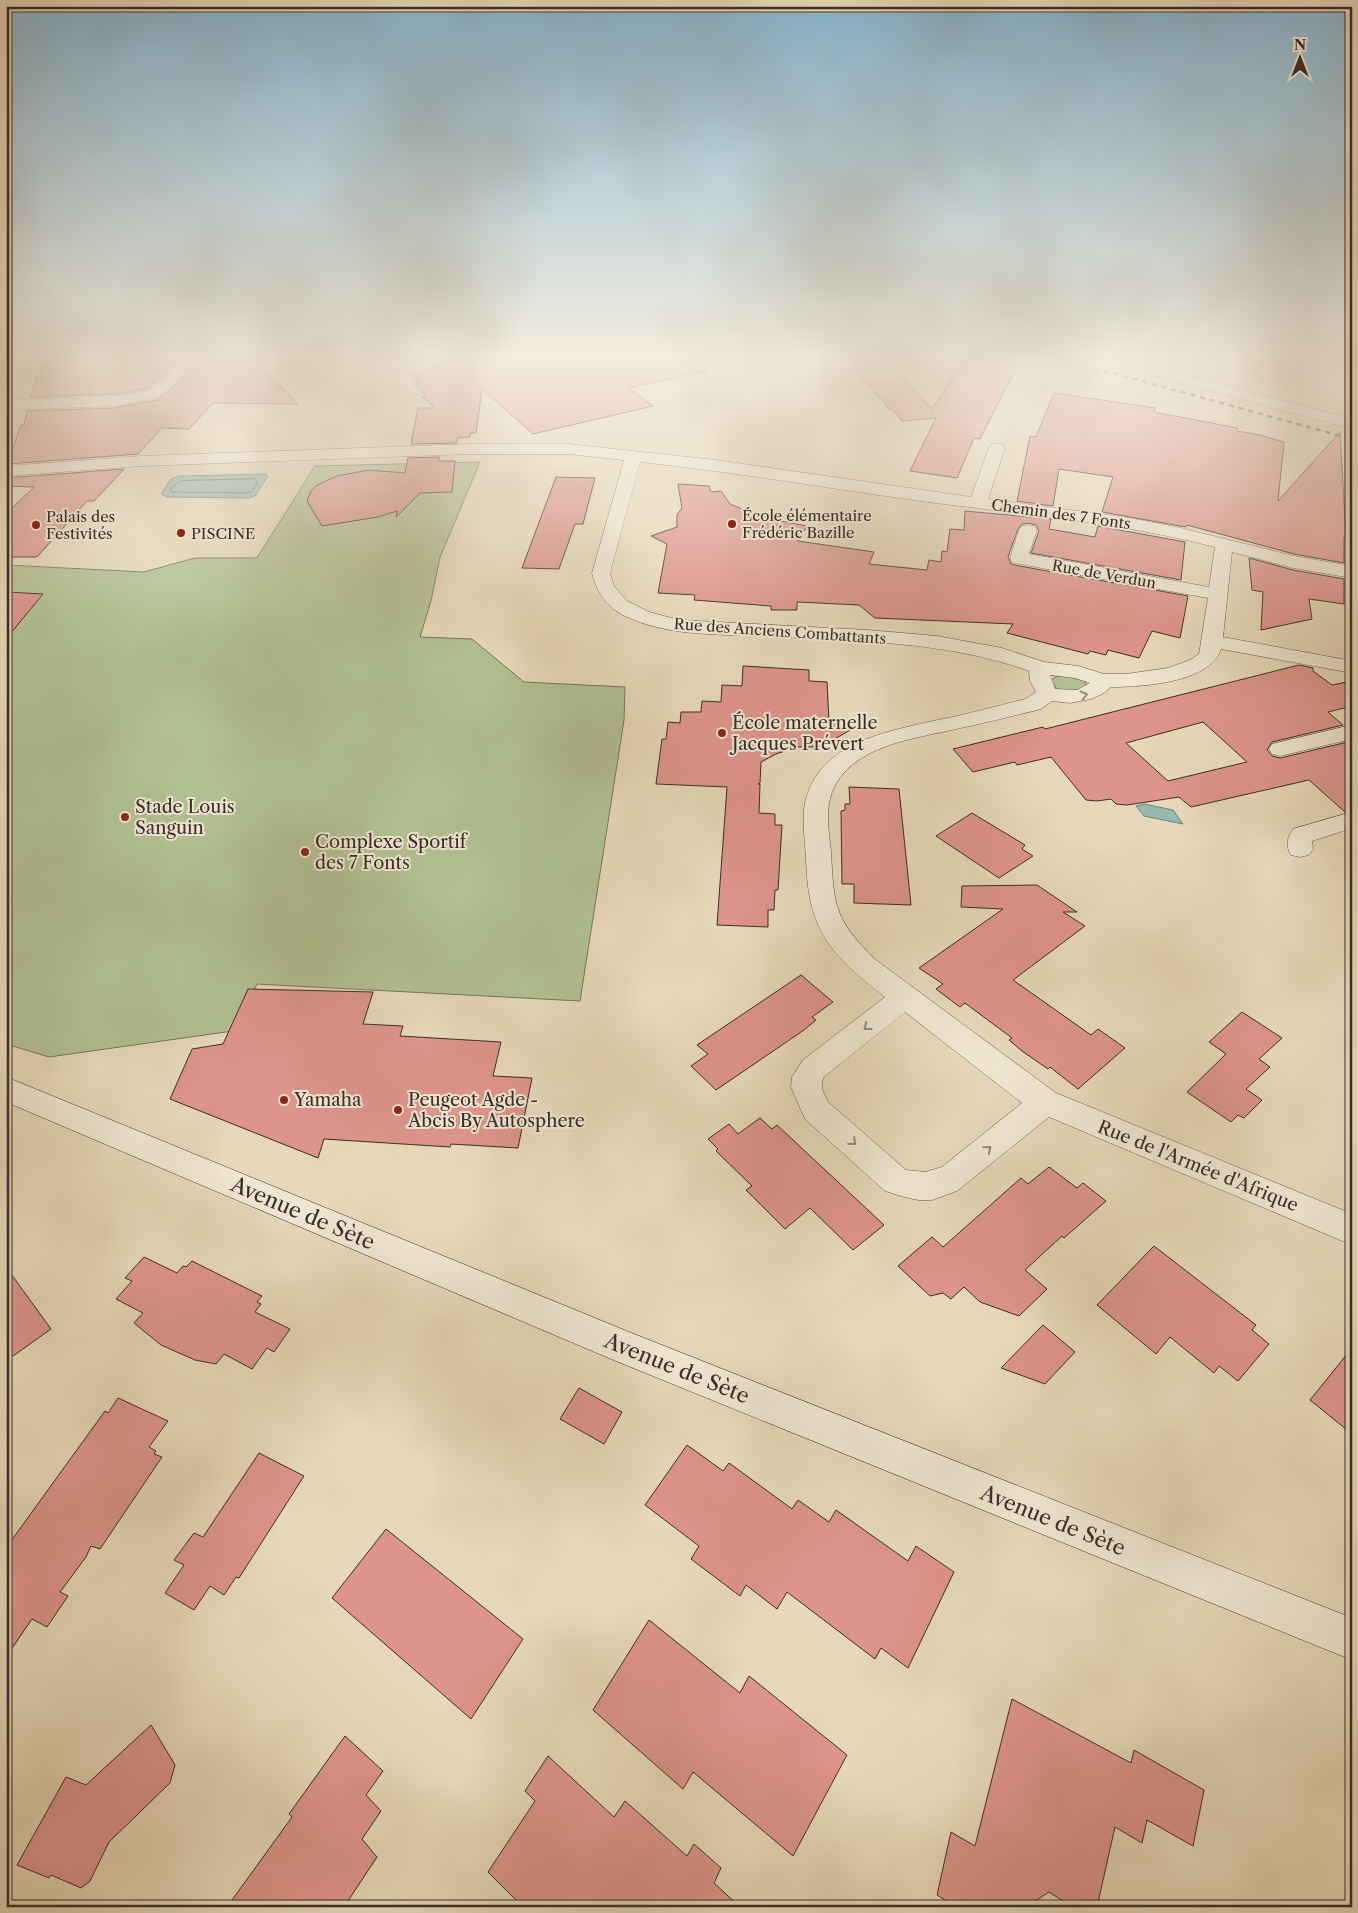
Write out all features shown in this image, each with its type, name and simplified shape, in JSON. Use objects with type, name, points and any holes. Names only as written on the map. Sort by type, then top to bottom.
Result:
[{"type":"street","name":"Chemin des 7 Fonts","points":[[6,471],[142,461],[491,449]]},
{"type":"street","name":"Chemin des 7 Fonts","points":[[571,449],[716,465],[878,490],[1130,523],[1181,533],[1293,562],[1352,572]]},
{"type":"street","points":[[978,503],[997,449]]},
{"type":"street","name":"Rue des Anciens Combattants","points":[[633,456],[601,573],[602,584],[609,596],[620,606],[637,615],[657,622],[695,627],[868,636],[937,642],[1002,654],[1041,668],[1078,672],[1102,680],[1123,682],[1139,680],[1187,669],[1207,658],[1211,651],[1224,545]]},
{"type":"street","name":"Rue de Verdun","points":[[1028,530],[1019,558],[1218,594]]},
{"type":"street","points":[[1212,641],[1352,667]]},
{"type":"street","points":[[1041,668],[1038,674],[1040,682],[1048,694],[1066,698],[1095,692],[1102,684],[1102,680]]},
{"type":"street","points":[[1045,1102],[954,1177],[942,1184],[912,1186],[896,1181],[816,1110],[806,1087],[807,1077],[814,1068],[905,998],[847,949],[833,931],[824,912],[820,894],[816,816],[820,794],[825,782],[844,761],[856,752],[872,745],[905,734],[1033,704],[1048,694]]},
{"type":"street","points":[[1280,750],[1352,732]]},
{"type":"street","points":[[1300,849],[1299,840],[1302,835],[1352,820]]},
{"type":"street","name":"Rue de l'Armée d'Afrique","points":[[905,998],[1020,1086],[1045,1102],[1352,1230]]},
{"type":"street","name":"Avenue de Sète","points":[[6,1089],[624,1347],[1352,1639]]},
{"type":"green space","name":"Complexe Sportif des 7 Fonts","points":[[480,462],[440,557],[431,601],[420,637],[472,639],[524,682],[625,687],[624,720],[580,1001],[257,984],[233,1031],[49,1057],[6,1044],[6,565],[144,572],[195,558],[257,558],[315,466]]},
{"type":"green space","points":[[1060,674],[1085,681],[1087,687],[1083,692],[1057,690],[1051,680]]},
{"type":"water","points":[[265,474],[268,476],[255,496],[248,498],[167,497],[161,494],[171,479],[179,476]]},
{"type":"water","points":[[1144,804],[1173,810],[1183,824],[1144,816],[1136,806]]},
{"type":"building","points":[[12,449],[142,449],[138,454],[7,464]]},
{"type":"building","points":[[921,449],[969,449],[957,478],[910,471]]},
{"type":"building","points":[[1027,449],[1283,449],[1278,501],[1324,449],[1341,449],[1346,537],[1344,537],[1344,563],[1294,554],[1187,525],[1186,527],[1102,512],[1113,477],[1059,469],[1053,506],[1017,501]]},
{"type":"building","points":[[439,457],[439,461],[455,461],[452,492],[420,493],[396,517],[397,511],[378,517],[322,526],[307,501],[311,491],[317,485],[337,476],[369,470],[405,473],[408,458]]},
{"type":"building","points":[[124,469],[94,501],[87,501],[37,557],[6,557],[6,514],[34,487],[6,486],[6,478]]},
{"type":"building","points":[[556,477],[595,478],[583,524],[575,524],[559,569],[522,568]]},
{"type":"building","points":[[678,484],[709,486],[711,492],[721,491],[730,504],[761,517],[807,526],[798,541],[874,552],[869,564],[927,570],[929,560],[941,562],[942,551],[947,552],[950,529],[964,530],[965,511],[1051,519],[1049,529],[1095,537],[1098,526],[1185,542],[1181,580],[1031,553],[1039,531],[1036,525],[1028,523],[1022,524],[1018,529],[1008,557],[1011,564],[1019,566],[1188,596],[1180,638],[1152,631],[1139,658],[1108,650],[1106,655],[1090,651],[1088,654],[1007,633],[1013,624],[875,618],[859,605],[797,602],[797,610],[771,610],[771,606],[694,600],[695,595],[658,593],[667,544],[651,536],[677,527],[677,515],[682,508]]},
{"type":"building","points":[[1249,558],[1293,570],[1344,579],[1344,604],[1309,599],[1312,619],[1261,630],[1263,592],[1252,590]]},
{"type":"building","points":[[6,592],[43,594],[6,639]]},
{"type":"building","points":[[1299,665],[1313,668],[1313,671],[1332,685],[1352,681],[1352,706],[1328,712],[1343,725],[1272,742],[1267,750],[1272,756],[1280,758],[1352,741],[1352,810],[1345,812],[1309,780],[1191,807],[1179,797],[1127,805],[1116,804],[1111,799],[1086,800],[1051,757],[1017,765],[1015,762],[973,772],[953,749],[1043,727],[1045,729]],"holes":[[[1203,722],[1247,762],[1168,781],[1126,743]]]},
{"type":"building","points":[[743,666],[809,670],[809,681],[827,682],[829,722],[864,722],[821,747],[797,747],[776,754],[761,762],[760,783],[758,784],[760,784],[759,813],[775,814],[775,825],[782,825],[778,890],[775,890],[774,910],[768,910],[768,927],[717,925],[727,787],[656,784],[662,739],[666,739],[668,722],[680,723],[681,712],[701,712],[702,701],[721,702],[722,685],[742,686]]},
{"type":"building","points":[[849,787],[899,789],[911,905],[854,903],[854,884],[842,884],[841,811],[845,810],[845,804],[850,804]]},
{"type":"building","points":[[972,813],[1025,845],[1022,849],[1033,856],[999,878],[936,836]]},
{"type":"building","points":[[1037,885],[1077,912],[1063,912],[1085,926],[1013,980],[1091,1035],[1098,1029],[1125,1048],[1078,1089],[1050,1067],[1048,1069],[1022,1051],[1009,1040],[1012,1038],[965,1003],[960,1007],[936,989],[943,984],[919,968],[1003,909],[961,907],[962,886]]},
{"type":"building","points":[[801,975],[833,1002],[812,1017],[816,1020],[804,1030],[716,1090],[691,1066],[708,1054],[697,1045]]},
{"type":"building","points":[[248,989],[373,992],[363,1024],[403,1026],[400,1036],[501,1042],[493,1076],[532,1078],[518,1148],[451,1144],[450,1147],[324,1139],[318,1158],[170,1099],[192,1049],[223,1044]]},
{"type":"building","points":[[1242,1012],[1282,1038],[1259,1059],[1270,1067],[1246,1089],[1262,1100],[1244,1118],[1238,1115],[1231,1122],[1187,1092],[1226,1054],[1209,1042]]},
{"type":"building","points":[[760,1118],[772,1129],[777,1125],[884,1225],[853,1250],[810,1208],[785,1229],[746,1190],[752,1186],[716,1151],[718,1149],[708,1139],[729,1124],[738,1134]]},
{"type":"building","points":[[1049,1167],[1077,1188],[1083,1183],[1106,1201],[1064,1238],[1062,1236],[1025,1270],[1047,1289],[1019,1316],[980,1302],[964,1287],[951,1299],[943,1293],[930,1296],[898,1266],[932,1237],[943,1247],[1021,1178],[1028,1184]]},
{"type":"building","points":[[1154,1246],[1256,1325],[1252,1330],[1269,1344],[1238,1381],[1219,1366],[1214,1373],[1170,1337],[1156,1354],[1097,1305]]},
{"type":"building","points":[[144,1257],[177,1273],[183,1266],[186,1267],[192,1261],[262,1296],[257,1302],[261,1304],[255,1312],[290,1329],[274,1352],[267,1348],[252,1369],[224,1354],[216,1364],[195,1360],[161,1345],[134,1323],[143,1313],[116,1299],[132,1281],[125,1278]]},
{"type":"building","points":[[6,1267],[51,1329],[6,1361]]},
{"type":"building","points":[[1043,1325],[1075,1352],[1045,1384],[1001,1368]]},
{"type":"building","points":[[1352,1348],[1352,1434],[1310,1400]]},
{"type":"building","points":[[579,1388],[622,1412],[604,1444],[560,1419]]},
{"type":"building","points":[[118,1398],[168,1421],[149,1447],[156,1451],[154,1454],[162,1457],[100,1549],[91,1546],[86,1557],[60,1592],[68,1596],[47,1627],[32,1619],[6,1657],[6,1548],[105,1411],[108,1413]]},
{"type":"building","points":[[687,1445],[723,1471],[729,1463],[792,1509],[798,1500],[829,1522],[836,1510],[908,1561],[916,1546],[954,1572],[908,1668],[881,1648],[875,1659],[787,1592],[777,1609],[746,1585],[740,1596],[691,1559],[699,1546],[645,1505]]},
{"type":"building","points":[[259,1453],[304,1476],[239,1578],[236,1577],[224,1595],[210,1586],[194,1610],[165,1593],[184,1565],[174,1560],[194,1533],[203,1537]]},
{"type":"building","points":[[386,1529],[523,1639],[471,1719],[332,1598]]},
{"type":"building","points":[[649,1620],[740,1693],[749,1676],[847,1755],[793,1856],[693,1772],[683,1789],[593,1710]]},
{"type":"building","points":[[1012,1699],[1131,1763],[1134,1750],[1204,1790],[1193,1846],[1147,1820],[1142,1843],[1115,1827],[1097,1907],[1072,1907],[1049,1892],[1026,1907],[956,1907],[937,1895],[951,1832],[975,1846]]},
{"type":"building","points":[[151,1725],[175,1765],[170,1783],[109,1842],[90,1881],[81,1888],[51,1875],[49,1878],[17,1865],[66,1777],[86,1785]]},
{"type":"building","points":[[345,1736],[383,1771],[366,1795],[381,1811],[362,1839],[377,1857],[344,1907],[227,1907],[292,1817],[289,1814]]},
{"type":"building","points":[[548,1756],[614,1817],[625,1801],[687,1856],[694,1844],[721,1868],[714,1883],[740,1907],[523,1907],[488,1872],[535,1801],[525,1791]]},
{"type":"place","name":"École élémentaire Frédéric Bazille","points":[[732,524]]},
{"type":"place","name":"Palais des Festivités","points":[[36,525]]},
{"type":"place","name":"PISCINE","points":[[181,533]]},
{"type":"place","name":"École maternelle Jacques Prévert","points":[[722,733]]},
{"type":"place","name":"Stade Louis Sanguin","points":[[125,817]]},
{"type":"place","name":"Complexe Sportif des 7 Fonts","points":[[305,852]]},
{"type":"place","name":"Yamaha","points":[[284,1100]]},
{"type":"place","name":"Peugeot Agde - Abcis By Autosphere","points":[[398,1110]]}]
